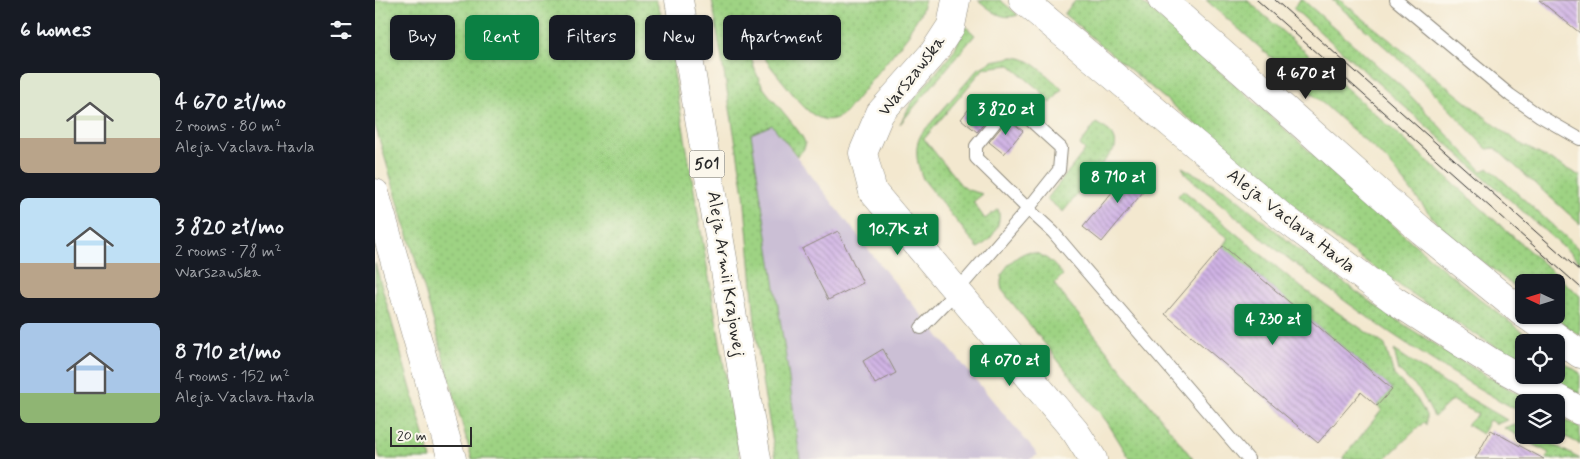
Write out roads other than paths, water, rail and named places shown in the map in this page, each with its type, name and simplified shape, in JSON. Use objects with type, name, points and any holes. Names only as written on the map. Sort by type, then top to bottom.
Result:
[{"type":"main road","name":"Aleja Armii Krajowej","points":[[679,0],[757,459]]},
{"type":"main road","name":"Warszawska","points":[[956,0],[951,26],[934,52],[881,114],[863,153],[873,192],[1075,431],[1093,459]]},
{"type":"main road","name":"Aleja Vaclava Havla","points":[[1023,0],[1280,215],[1394,300],[1491,362],[1580,411]]},
{"type":"main road","points":[[1162,0],[1422,231],[1515,306]]},
{"type":"main road","points":[[375,193],[452,459]]},
{"type":"main road","points":[[1539,324],[1580,354]]},
{"type":"lane","points":[[1397,0],[1510,95],[1540,116],[1580,139]]},
{"type":"lane","points":[[921,328],[957,292],[1028,210],[1059,170],[1061,148],[1018,109],[1006,109],[976,146],[977,158],[1028,210],[1053,232],[1248,459]]},
{"type":"tram line","points":[[1257,0],[1580,287]]},
{"type":"tram line","points":[[1275,0],[1580,271]]}]
